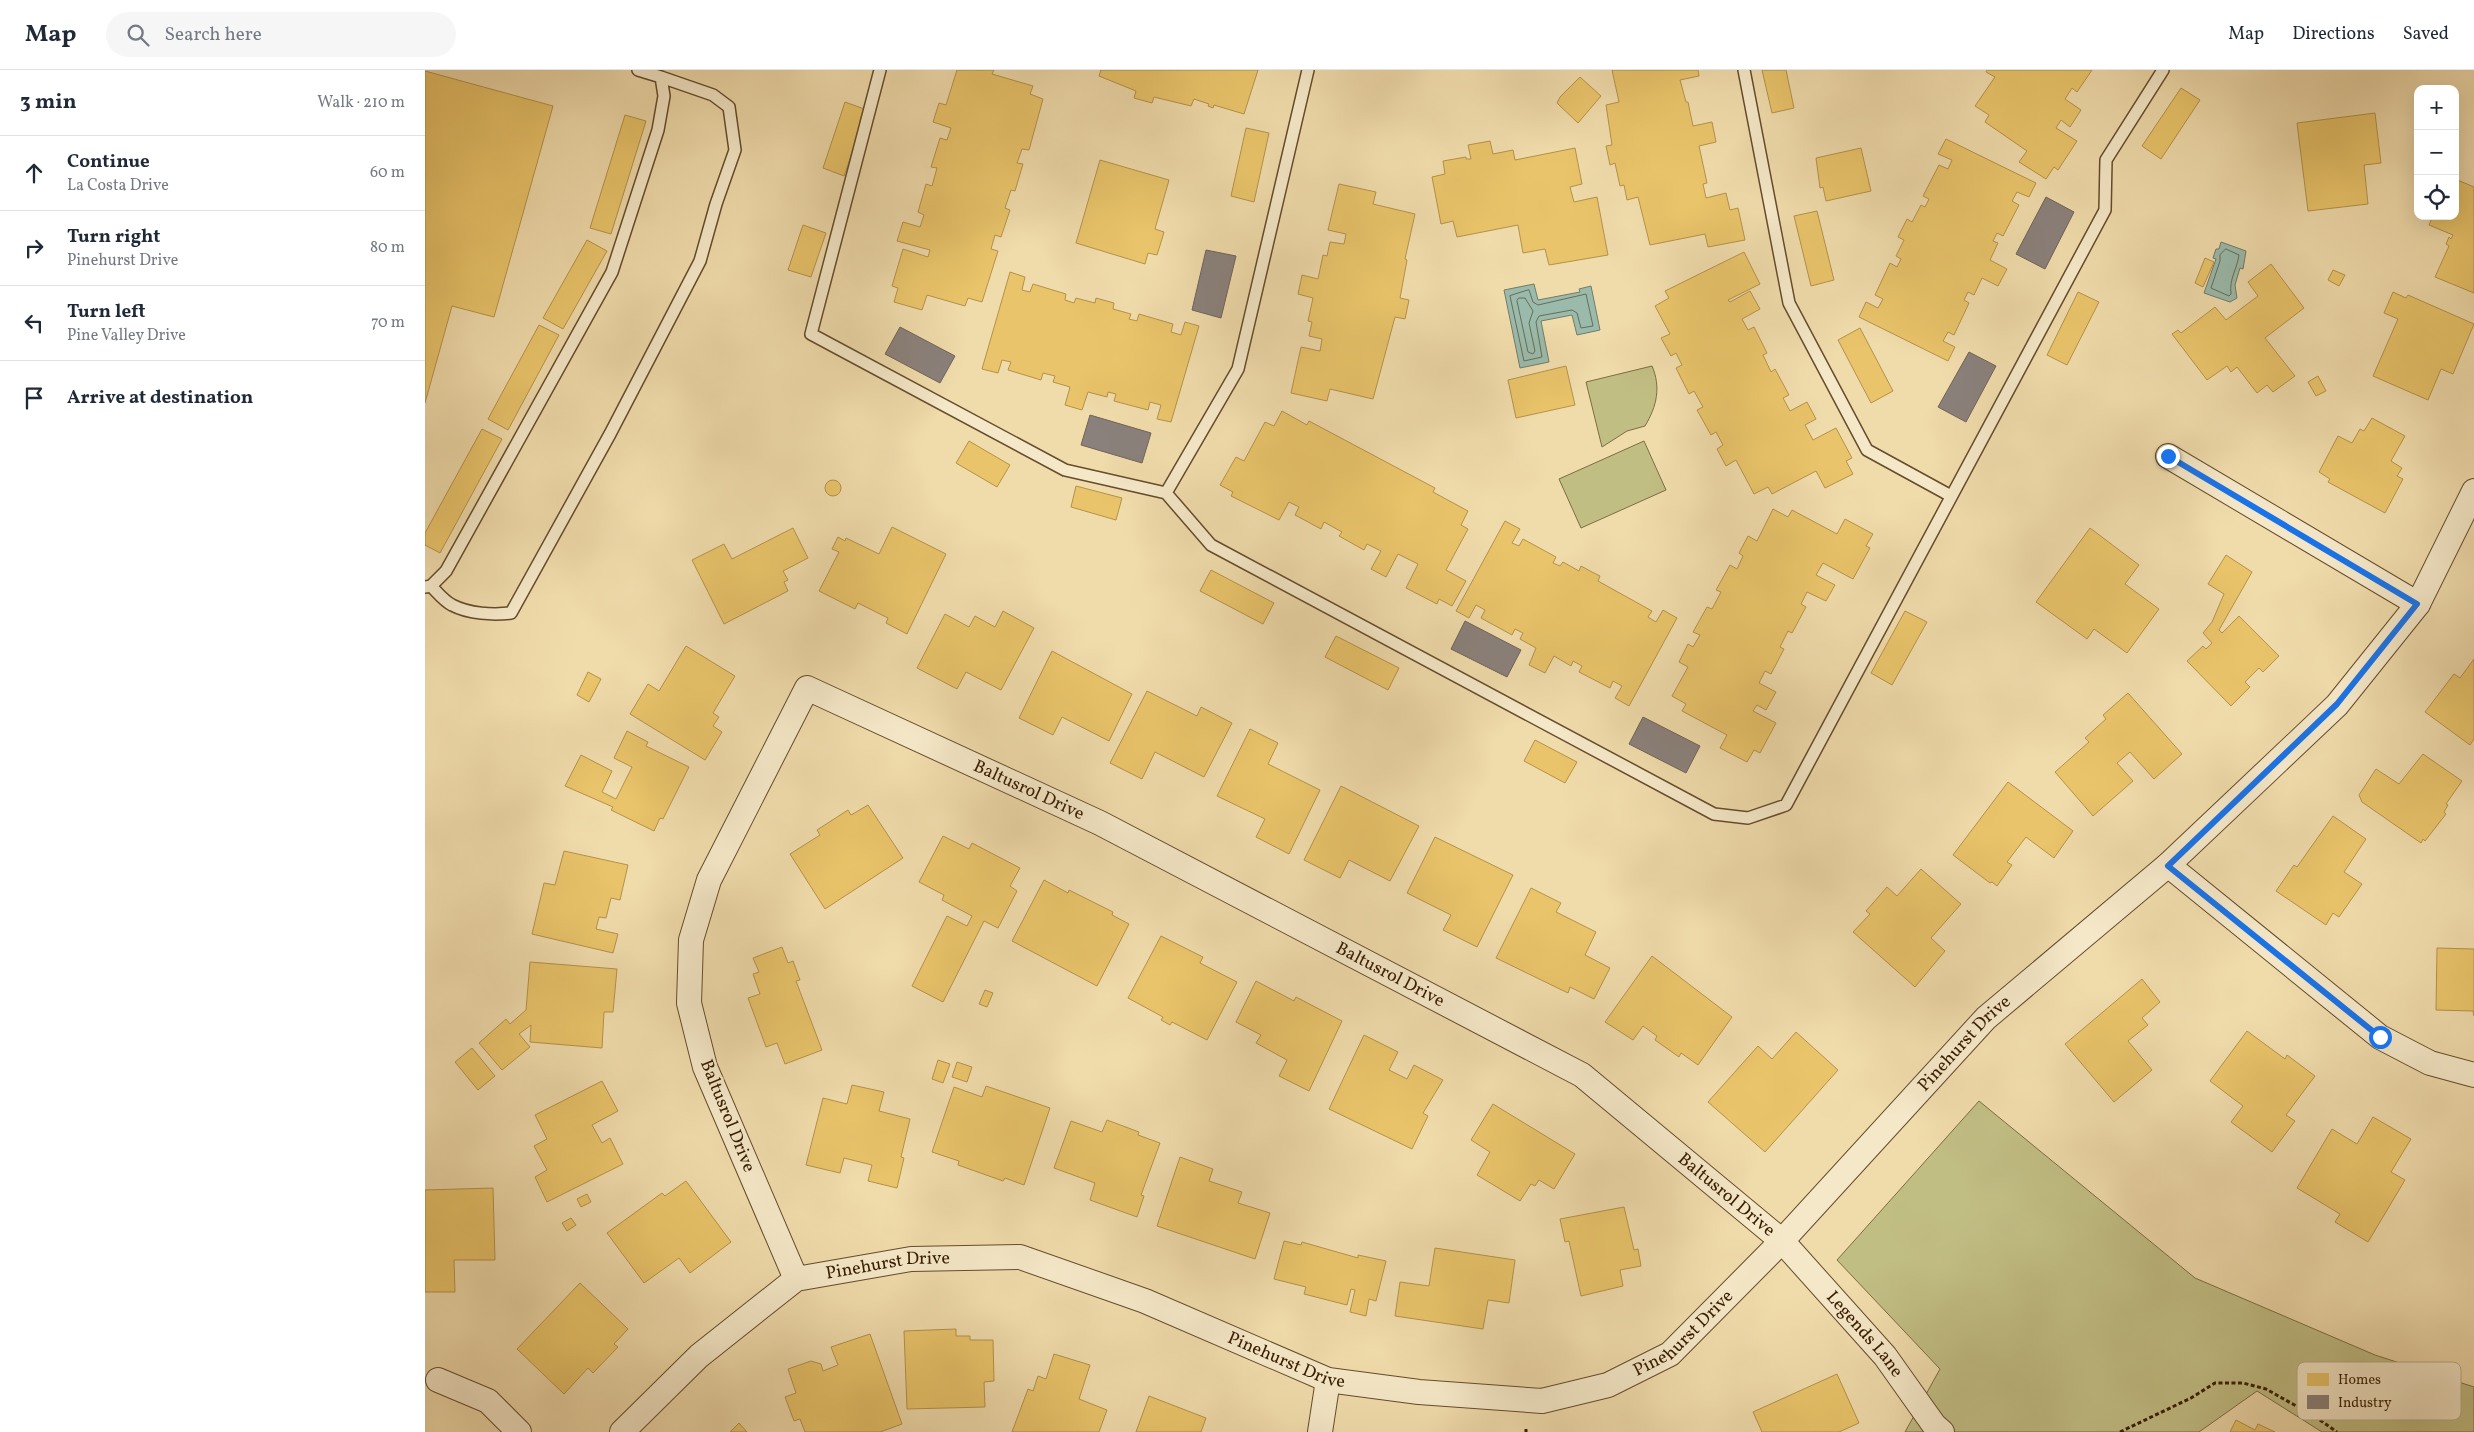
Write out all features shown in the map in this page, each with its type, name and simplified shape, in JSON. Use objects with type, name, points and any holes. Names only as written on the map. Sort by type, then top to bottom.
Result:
[{"type":"street","points":[[2168,456],[2417,604]]},
{"type":"street","name":"Pinehurst Drive","points":[[622,1432],[699,1356],[796,1278],[911,1259],[1019,1257],[1145,1301],[1328,1380],[1419,1392],[1542,1400],[1608,1385],[1670,1354],[1782,1240],[1986,1018],[2168,866],[2337,704],[2417,604],[2474,491]]},
{"type":"street","name":"Baltusrol Drive","points":[[796,1278],[705,1067],[689,1003],[691,940],[709,880],[807,688],[1100,823],[1581,1075],[1782,1240]]},
{"type":"street","points":[[2168,866],[2380,1037],[2430,1064],[2474,1076]]},
{"type":"street","name":"Legends Lane","points":[[1782,1240],[1885,1356],[1933,1425],[1942,1432]]},
{"type":"street","points":[[438,1380],[489,1400],[519,1432]]},
{"type":"street","points":[[1320,1432],[1328,1380]]},
{"type":"lane","points":[[638,70],[661,77],[713,95],[729,107],[735,150],[716,204],[700,261],[615,426],[511,613],[496,615],[480,613],[452,605],[428,586],[446,571],[612,272],[658,130],[664,96],[661,77]]},
{"type":"lane","points":[[880,70],[811,334],[1065,470],[1166,493],[1211,545],[1714,814],[1748,818],[1786,805],[2105,210],[2106,160],[2163,70]]},
{"type":"lane","points":[[1166,493],[1238,369],[1308,70]]},
{"type":"lane","points":[[1744,70],[1789,303],[1867,450],[1951,496]]},
{"type":"path","points":[[2119,1432],[2191,1398],[2215,1383],[2243,1384],[2266,1389],[2297,1406]]},
{"type":"path","points":[[2320,1420],[2337,1432]]},
{"type":"shaded area","points":[[1652,366],[1657,389],[1655,404],[1645,426],[1627,431],[1602,447],[1586,382]]},
{"type":"shaded area","points":[[1644,441],[1666,490],[1581,528],[1559,479]]},
{"type":"shaded area","points":[[1979,1101],[2195,1278],[2375,1355],[2397,1362],[2297,1362],[2297,1416],[2257,1391],[2199,1432],[1905,1432],[1940,1369],[1837,1260]]},
{"type":"shaded area","points":[[2461,1383],[2474,1387],[2474,1432],[2322,1432],[2303,1420],[2461,1420]]},
{"type":"water","points":[[2221,242],[2246,251],[2243,269],[2240,268],[2235,285],[2237,298],[2230,302],[2204,293],[2216,259],[2213,258],[2216,249],[2219,249]]},
{"type":"water","points":[[1534,284],[1538,300],[1580,292],[1579,289],[1591,286],[1600,330],[1577,335],[1572,315],[1541,321],[1549,362],[1520,368],[1504,290]]},
{"type":"building: Homes","points":[[957,70],[994,70],[992,74],[1033,86],[1030,94],[1043,99],[1029,150],[1022,149],[1017,163],[1023,164],[1015,191],[1011,190],[1005,208],[1010,210],[1001,237],[995,235],[991,249],[998,251],[982,302],[968,298],[965,306],[927,295],[922,310],[894,302],[898,288],[892,286],[903,249],[928,257],[930,250],[897,241],[903,222],[920,227],[924,215],[918,212],[926,184],[932,186],[937,168],[931,167],[940,138],[947,140],[951,128],[933,122],[939,103],[946,105]]},
{"type":"building: Homes","points":[[1101,70],[1258,70],[1244,114],[1214,105],[1213,108],[1208,106],[1209,104],[1194,99],[1191,106],[1154,97],[1152,103],[1134,98],[1136,91],[1099,76]]},
{"type":"building: Homes","points":[[1612,70],[1698,70],[1699,76],[1680,80],[1686,102],[1688,102],[1693,126],[1712,122],[1716,142],[1699,146],[1707,183],[1703,184],[1706,198],[1726,193],[1730,210],[1738,208],[1745,240],[1708,247],[1705,234],[1650,245],[1638,197],[1627,200],[1624,185],[1620,186],[1615,163],[1610,165],[1606,146],[1612,145],[1606,105],[1619,102]]},
{"type":"building: Homes","points":[[1762,70],[1786,70],[1794,108],[1772,113]]},
{"type":"building: Homes","points":[[1987,70],[2092,70],[2077,92],[2072,88],[2065,99],[2081,110],[2070,127],[2061,120],[2056,128],[2077,141],[2058,170],[2054,167],[2046,179],[2019,162],[2027,151],[1985,122],[1989,115],[1975,106],[1995,77],[1986,72]]},
{"type":"building: Homes","points":[[425,71],[553,106],[494,317],[452,306],[425,403]]},
{"type":"building: Homes","points":[[1580,77],[1601,96],[1578,123],[1557,103],[1560,97]]},
{"type":"building: Homes","points":[[2181,88],[2200,100],[2161,159],[2142,146]]},
{"type":"building: Homes","points":[[845,102],[867,110],[844,176],[823,168]]},
{"type":"building: Homes","points":[[2375,113],[2381,163],[2364,165],[2368,204],[2308,211],[2297,123]]},
{"type":"building: Homes","points":[[625,115],[646,121],[611,234],[590,228]]},
{"type":"building: Homes","points":[[1246,128],[1269,133],[1254,202],[1231,196]]},
{"type":"building: Homes","points":[[1946,139],[2036,183],[2029,197],[2017,192],[2012,201],[2019,205],[2003,236],[1997,233],[1993,241],[1998,243],[1990,260],[2007,269],[1998,286],[1982,278],[1974,295],[1968,292],[1964,300],[1969,303],[1954,335],[1948,332],[1943,341],[1955,347],[1948,361],[1859,317],[1866,302],[1878,308],[1883,299],[1875,295],[1890,263],[1897,267],[1901,259],[1896,256],[1904,240],[1898,237],[1907,219],[1912,222],[1921,205],[1925,207],[1929,199],[1923,196],[1939,165],[1948,169],[1952,160],[1938,154]]},
{"type":"building: Homes","points":[[1490,141],[1493,154],[1513,150],[1515,160],[1575,148],[1582,184],[1570,187],[1574,202],[1597,197],[1608,255],[1549,265],[1545,249],[1523,253],[1518,225],[1457,237],[1453,221],[1441,224],[1432,177],[1445,174],[1443,161],[1466,157],[1466,159],[1471,159],[1468,145]]},
{"type":"building: Homes","points":[[1861,148],[1871,191],[1826,201],[1823,187],[1820,188],[1816,158]]},
{"type":"building: Homes","points":[[1100,160],[1169,180],[1155,229],[1164,232],[1157,255],[1148,253],[1145,264],[1076,243]]},
{"type":"building: Homes","points":[[2459,181],[2474,187],[2474,293],[2435,277],[2449,246],[2446,244],[2449,237],[2451,239],[2453,235],[2429,225],[2431,220],[2459,220]]},
{"type":"building: Homes","points":[[1339,184],[1376,192],[1373,204],[1415,214],[1405,259],[1407,260],[1400,298],[1409,300],[1405,319],[1395,317],[1373,399],[1330,389],[1327,401],[1291,393],[1301,347],[1320,351],[1322,339],[1309,336],[1312,322],[1308,321],[1313,298],[1298,294],[1302,275],[1318,279],[1323,255],[1327,256],[1330,242],[1344,244],[1346,234],[1328,230]]},
{"type":"building: Homes","points":[[1817,211],[1834,280],[1811,286],[1794,216]]},
{"type":"building: Homes","points":[[803,225],[826,233],[811,277],[788,270]]},
{"type":"building: Homes","points":[[587,240],[607,251],[563,329],[543,318]]},
{"type":"building: Homes","points":[[1744,252],[1760,284],[1728,300],[1730,302],[1750,291],[1760,309],[1742,319],[1748,330],[1754,327],[1767,353],[1763,355],[1771,372],[1775,369],[1789,395],[1783,398],[1790,411],[1807,402],[1816,419],[1805,425],[1813,440],[1836,428],[1852,458],[1846,461],[1853,474],[1825,488],[1816,471],[1772,494],[1768,487],[1754,494],[1736,460],[1726,466],[1717,449],[1723,445],[1716,432],[1711,435],[1697,410],[1703,407],[1694,391],[1689,394],[1676,368],[1682,365],[1676,353],[1671,356],[1661,338],[1670,334],[1655,306],[1669,298],[1665,291]]},
{"type":"building: Homes","points":[[2205,258],[2214,262],[2203,287],[2195,283]]},
{"type":"building: Homes","points":[[2271,264],[2304,308],[2265,338],[2295,376],[2273,392],[2267,385],[2257,393],[2237,367],[2231,372],[2227,366],[2207,380],[2172,334],[2178,330],[2181,333],[2215,307],[2226,320],[2258,296],[2248,282]]},
{"type":"building: Homes","points":[[2333,270],[2345,275],[2339,286],[2328,280]]},
{"type":"building: Homes","points":[[1010,272],[1025,277],[1022,290],[1030,292],[1033,284],[1066,294],[1065,300],[1074,303],[1076,298],[1095,303],[1096,298],[1114,303],[1113,309],[1131,314],[1129,319],[1137,321],[1139,314],[1173,324],[1171,332],[1181,335],[1185,322],[1199,326],[1171,422],[1157,419],[1161,405],[1150,402],[1148,410],[1114,401],[1116,394],[1108,392],[1107,397],[1088,392],[1082,410],[1065,405],[1070,387],[1053,382],[1055,376],[1043,373],[1041,380],[1008,370],[1011,362],[1002,360],[998,373],[982,369]]},
{"type":"building: Homes","points":[[2078,292],[2099,302],[2067,365],[2047,355]]},
{"type":"building: Homes","points":[[2393,292],[2406,298],[2408,295],[2474,324],[2453,374],[2441,369],[2428,400],[2373,376],[2398,319],[2384,313]]},
{"type":"building: Homes","points":[[539,325],[559,335],[508,430],[488,419]]},
{"type":"building: Homes","points":[[1860,328],[1893,391],[1871,403],[1838,340]]},
{"type":"building: Homes","points":[[1566,366],[1575,405],[1516,418],[1508,380]]},
{"type":"building: Homes","points":[[2318,376],[2326,391],[2316,396],[2308,382]]},
{"type":"building: Homes","points":[[1282,411],[1307,425],[1309,421],[1435,488],[1433,492],[1468,511],[1461,525],[1468,529],[1446,570],[1466,581],[1452,606],[1439,599],[1437,604],[1406,588],[1418,564],[1398,554],[1386,577],[1371,569],[1381,551],[1367,544],[1364,550],[1339,536],[1342,532],[1324,522],[1321,529],[1295,515],[1299,507],[1289,502],[1279,520],[1231,496],[1233,492],[1220,485],[1236,457],[1244,461],[1265,422],[1274,426]]},
{"type":"building: Homes","points":[[2372,418],[2405,436],[2391,461],[2402,468],[2397,476],[2403,479],[2385,513],[2328,482],[2330,479],[2319,472],[2338,436],[2352,443],[2360,429],[2364,431]]},
{"type":"building: Homes","points":[[482,429],[502,439],[440,553],[425,545],[425,533]]},
{"type":"building: Homes","points":[[969,441],[1010,465],[997,487],[956,463]]},
{"type":"building: Homes","points":[[830,480],[836,480],[841,485],[839,494],[830,496],[825,491],[825,485]]},
{"type":"building: Homes","points":[[1076,486],[1122,498],[1116,520],[1071,507]]},
{"type":"building: Homes","points":[[1773,509],[1788,517],[1792,510],[1837,534],[1845,519],[1873,534],[1866,546],[1870,548],[1853,579],[1823,563],[1816,575],[1835,585],[1826,601],[1807,592],[1801,604],[1806,607],[1792,633],[1788,631],[1780,647],[1784,649],[1771,674],[1765,671],[1759,683],[1776,692],[1766,710],[1757,705],[1753,711],[1776,723],[1760,753],[1754,750],[1747,762],[1720,748],[1727,735],[1682,711],[1686,704],[1672,696],[1688,667],[1679,662],[1688,644],[1693,647],[1700,635],[1693,632],[1707,607],[1712,609],[1721,592],[1716,590],[1730,565],[1737,569],[1743,556],[1739,553],[1748,536],[1757,541]]},
{"type":"building: Homes","points":[[1505,521],[1520,529],[1512,543],[1519,546],[1523,539],[1556,557],[1553,563],[1560,566],[1563,562],[1579,571],[1581,566],[1600,576],[1598,581],[1652,611],[1648,617],[1656,622],[1663,610],[1677,618],[1629,706],[1615,698],[1622,686],[1613,681],[1610,688],[1579,672],[1582,666],[1573,661],[1571,666],[1554,656],[1545,673],[1529,665],[1536,648],[1520,639],[1523,633],[1515,629],[1512,635],[1481,618],[1485,610],[1476,605],[1469,618],[1456,611]]},
{"type":"building: Homes","points":[[892,527],[946,554],[907,634],[886,623],[888,618],[858,603],[855,609],[819,591],[839,552],[832,549],[838,537],[845,541],[846,538],[879,554]]},
{"type":"building: Homes","points":[[793,528],[808,558],[783,571],[788,580],[784,582],[788,591],[724,624],[692,560],[724,544],[732,559]]},
{"type":"building: Homes","points":[[2090,528],[2139,565],[2125,584],[2159,609],[2127,653],[2094,629],[2087,639],[2036,602]]},
{"type":"building: Homes","points":[[2226,555],[2252,572],[2219,630],[2222,633],[2239,616],[2279,656],[2263,672],[2259,668],[2245,682],[2250,687],[2231,706],[2187,661],[2203,646],[2206,649],[2212,643],[2203,633],[2212,622],[2224,594],[2208,584]]},
{"type":"building: Homes","points":[[1211,570],[1274,603],[1263,624],[1200,591]]},
{"type":"building: Homes","points":[[1003,611],[1034,628],[1001,690],[966,672],[957,689],[917,668],[945,614],[969,627],[975,616],[995,627]]},
{"type":"building: Homes","points":[[1905,611],[1927,622],[1892,685],[1871,673]]},
{"type":"building: Homes","points":[[1336,636],[1399,668],[1388,690],[1325,657]]},
{"type":"building: Homes","points":[[686,646],[735,676],[713,713],[719,717],[713,726],[722,732],[705,760],[630,714],[648,684],[659,691]]},
{"type":"building: Homes","points":[[1052,651],[1132,694],[1109,741],[1062,717],[1053,735],[1019,718]]},
{"type":"building: Homes","points":[[2474,659],[2474,739],[2470,745],[2425,712],[2454,674],[2460,678]]},
{"type":"building: Homes","points":[[588,672],[601,679],[589,702],[577,695]]},
{"type":"building: Homes","points":[[1147,691],[1197,716],[1201,707],[1232,723],[1204,777],[1155,752],[1142,779],[1110,763]]},
{"type":"building: Homes","points":[[2128,693],[2182,754],[2154,779],[2130,752],[2117,763],[2133,781],[2093,816],[2055,772],[2089,742],[2085,738],[2106,719],[2103,715]]},
{"type":"building: Homes","points":[[1250,729],[1278,743],[1268,764],[1320,790],[1289,854],[1256,837],[1265,819],[1217,796]]},
{"type":"building: Homes","points":[[627,731],[648,742],[646,746],[689,767],[663,819],[660,818],[654,831],[611,810],[613,807],[565,786],[581,755],[612,771],[602,792],[616,799],[632,767],[614,758]]},
{"type":"building: Homes","points":[[1535,740],[1577,762],[1565,783],[1524,761]]},
{"type":"building: Homes","points":[[2423,754],[2462,781],[2446,804],[2448,805],[2444,812],[2446,814],[2425,841],[2423,839],[2421,843],[2362,802],[2359,795],[2376,769],[2399,784]]},
{"type":"building: Homes","points":[[2008,782],[2073,831],[2054,858],[2026,837],[2007,862],[2012,865],[1997,886],[1992,882],[1990,883],[1953,855]]},
{"type":"building: Homes","points":[[1341,786],[1419,826],[1390,881],[1349,860],[1340,878],[1304,860]]},
{"type":"building: Homes","points":[[868,805],[903,858],[825,909],[790,854],[820,835],[817,830],[848,810],[851,815]]},
{"type":"building: Homes","points":[[2333,816],[2366,839],[2344,872],[2362,884],[2339,917],[2333,913],[2326,925],[2276,891],[2294,865],[2297,867]]},
{"type":"building: Homes","points":[[943,836],[969,849],[972,843],[1020,868],[1010,886],[1017,891],[998,928],[984,921],[943,1002],[912,986],[947,916],[967,926],[972,916],[942,900],[944,895],[919,882]]},
{"type":"building: Homes","points":[[1435,837],[1513,875],[1477,947],[1443,930],[1451,915],[1407,893]]},
{"type":"building: Homes","points":[[564,851],[628,865],[620,900],[611,898],[606,918],[599,917],[596,929],[618,934],[613,953],[532,934],[544,883],[555,885]]},
{"type":"building: Homes","points":[[1921,869],[1961,904],[1931,938],[1945,951],[1915,987],[1853,932],[1870,914],[1866,911],[1887,887],[1897,896]]},
{"type":"building: Homes","points":[[1044,880],[1068,893],[1069,890],[1113,912],[1112,915],[1129,924],[1097,986],[1012,941]]},
{"type":"building: Homes","points":[[1531,888],[1561,903],[1556,912],[1596,932],[1585,955],[1610,968],[1594,999],[1570,987],[1568,993],[1496,958]]},
{"type":"building: Homes","points":[[1161,936],[1203,957],[1200,963],[1237,982],[1207,1040],[1172,1022],[1170,1025],[1161,1020],[1163,1017],[1128,998]]},
{"type":"building: Homes","points":[[782,947],[788,963],[793,961],[800,980],[796,981],[822,1050],[785,1064],[777,1043],[766,1047],[748,998],[760,994],[753,974],[759,972],[753,958]]},
{"type":"building: Homes","points":[[2437,948],[2474,949],[2474,1016],[2473,1011],[2436,1010]]},
{"type":"building: Homes","points":[[1652,956],[1732,1017],[1698,1065],[1681,1053],[1679,1057],[1655,1040],[1657,1036],[1643,1026],[1633,1040],[1605,1022]]},
{"type":"building: Homes","points":[[530,962],[617,969],[613,1012],[604,1012],[602,1048],[530,1042],[531,1025],[519,1034],[530,1047],[502,1070],[479,1043],[506,1019],[510,1024],[526,1010]]},
{"type":"building: Homes","points":[[2142,979],[2160,1002],[2142,1018],[2148,1025],[2128,1041],[2152,1070],[2114,1102],[2065,1044]]},
{"type":"building: Homes","points":[[1256,981],[1294,1001],[1296,997],[1342,1021],[1309,1091],[1279,1076],[1287,1060],[1256,1043],[1261,1035],[1236,1022]]},
{"type":"building: Homes","points":[[985,990],[993,993],[987,1007],[979,1004]]},
{"type":"building: Homes","points":[[2247,1031],[2285,1059],[2287,1055],[2315,1076],[2286,1115],[2295,1121],[2272,1152],[2231,1122],[2243,1106],[2210,1081]]},
{"type":"building: Homes","points":[[1796,1032],[1838,1070],[1765,1152],[1708,1102],[1758,1046],[1772,1059]]},
{"type":"building: Homes","points":[[1364,1035],[1398,1052],[1389,1070],[1407,1079],[1414,1065],[1443,1080],[1423,1113],[1428,1116],[1412,1149],[1329,1109]]},
{"type":"building: Homes","points":[[472,1048],[495,1076],[478,1090],[455,1062]]},
{"type":"building: Homes","points":[[938,1060],[950,1064],[943,1083],[932,1079]]},
{"type":"building: Homes","points":[[957,1062],[972,1067],[967,1082],[952,1077]]},
{"type":"building: Homes","points":[[602,1081],[618,1111],[592,1125],[602,1143],[610,1138],[623,1164],[547,1202],[535,1177],[547,1170],[534,1146],[547,1139],[535,1115]]},
{"type":"building: Homes","points":[[852,1085],[884,1092],[879,1111],[910,1119],[901,1157],[904,1158],[897,1188],[868,1181],[872,1165],[844,1158],[840,1173],[806,1165],[823,1098],[847,1104]]},
{"type":"building: Homes","points":[[986,1086],[1050,1108],[1024,1185],[1005,1178],[1003,1181],[958,1165],[959,1161],[932,1152],[954,1087],[982,1097]]},
{"type":"building: Homes","points":[[1493,1104],[1575,1154],[1554,1189],[1539,1180],[1535,1186],[1531,1184],[1520,1201],[1477,1175],[1490,1152],[1471,1140]]},
{"type":"building: Homes","points":[[2373,1117],[2411,1139],[2391,1172],[2405,1180],[2368,1242],[2335,1222],[2340,1214],[2297,1188],[2332,1129],[2357,1144]]},
{"type":"building: Homes","points":[[1107,1120],[1139,1132],[1138,1135],[1160,1143],[1141,1195],[1144,1196],[1137,1217],[1090,1200],[1095,1183],[1054,1168],[1071,1121],[1102,1132]]},
{"type":"building: Homes","points":[[1180,1157],[1213,1169],[1209,1181],[1242,1192],[1238,1203],[1270,1213],[1255,1259],[1157,1226]]},
{"type":"building: Homes","points":[[686,1181],[731,1242],[690,1273],[679,1258],[644,1283],[607,1233],[662,1193],[665,1196]]},
{"type":"building: Homes","points":[[493,1188],[495,1260],[454,1260],[455,1292],[425,1292],[425,1190]]},
{"type":"building: Homes","points":[[587,1194],[591,1202],[581,1207],[577,1199]]},
{"type":"building: Homes","points":[[1624,1207],[1634,1250],[1638,1249],[1641,1266],[1620,1270],[1623,1286],[1581,1296],[1569,1241],[1565,1242],[1560,1219]]},
{"type":"building: Homes","points":[[571,1218],[576,1225],[567,1231],[562,1223]]},
{"type":"building: Homes","points":[[1284,1241],[1301,1245],[1302,1242],[1358,1258],[1358,1255],[1386,1261],[1376,1301],[1369,1299],[1366,1316],[1350,1312],[1355,1290],[1351,1289],[1347,1305],[1304,1294],[1306,1287],[1274,1279]]},
{"type":"building: Homes","points":[[1435,1248],[1515,1260],[1509,1303],[1488,1300],[1483,1329],[1395,1316],[1400,1282],[1429,1286]]},
{"type":"building: Homes","points":[[580,1283],[628,1329],[614,1344],[618,1347],[593,1373],[588,1368],[564,1394],[517,1349]]},
{"type":"building: Homes","points":[[956,1329],[956,1336],[970,1336],[970,1340],[993,1340],[994,1381],[984,1382],[985,1407],[907,1409],[904,1331]]},
{"type":"building: Homes","points":[[870,1334],[902,1424],[880,1432],[805,1432],[800,1419],[794,1421],[785,1397],[796,1393],[788,1369],[811,1361],[821,1364],[823,1371],[838,1365],[831,1347]]},
{"type":"building: Homes","points":[[1054,1354],[1090,1365],[1079,1399],[1107,1410],[1099,1432],[1012,1432],[1028,1389],[1033,1391],[1038,1376],[1046,1379]]},
{"type":"building: Homes","points":[[1837,1374],[1859,1423],[1839,1432],[1762,1432],[1753,1412]]},
{"type":"building: Homes","points":[[1149,1396],[1206,1418],[1201,1432],[1136,1432]]},
{"type":"building: Homes","points":[[2236,1420],[2255,1430],[2258,1424],[2275,1432],[2230,1432]]},
{"type":"building: Homes","points":[[739,1423],[747,1432],[730,1432]]},
{"type":"building: Industry","points":[[2046,197],[2074,212],[2045,269],[2016,254]]},
{"type":"building: Industry","points":[[1206,250],[1236,256],[1221,318],[1192,310]]},
{"type":"building: Industry","points":[[900,327],[955,356],[940,383],[885,354]]},
{"type":"building: Industry","points":[[1969,352],[1996,366],[1966,422],[1938,407]]},
{"type":"building: Industry","points":[[1090,415],[1151,433],[1142,463],[1081,445]]},
{"type":"building: Industry","points":[[1465,621],[1521,650],[1507,677],[1451,649]]},
{"type":"building: Industry","points":[[1643,717],[1700,746],[1686,773],[1629,744]]},
{"type":"route","points":[[2168,456],[2417,604],[2337,704],[2168,866],[2380,1037]]}]
